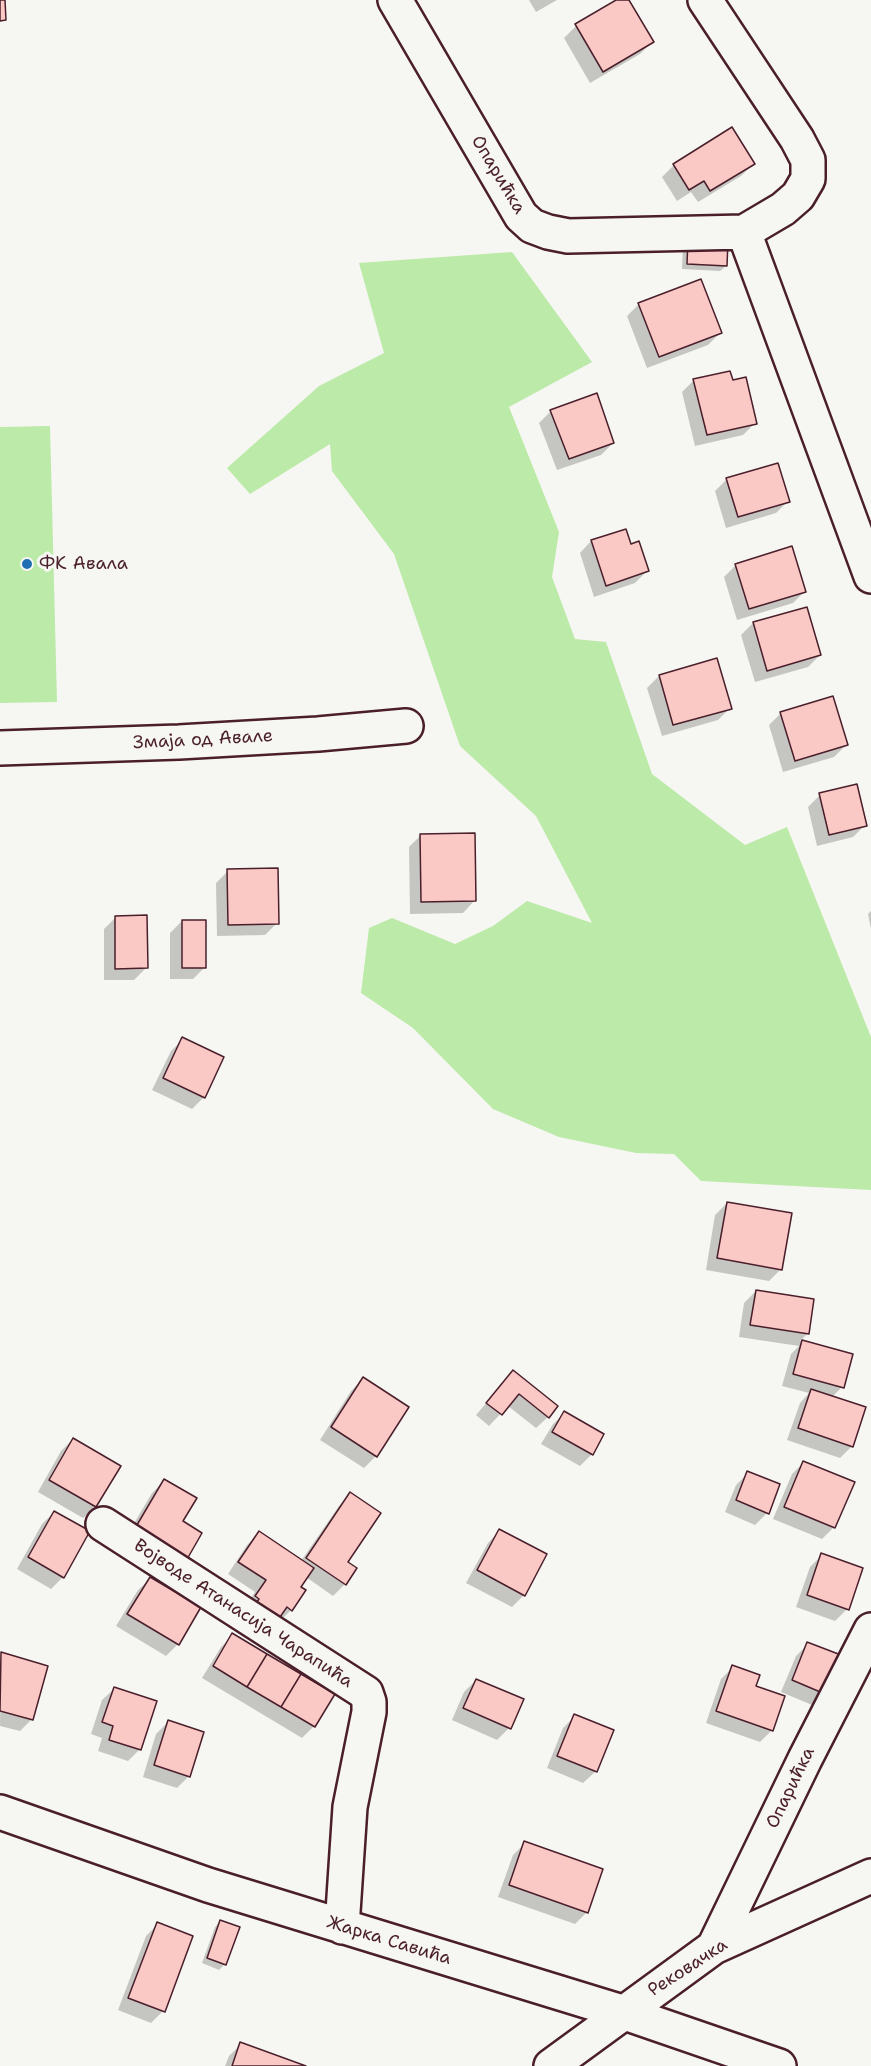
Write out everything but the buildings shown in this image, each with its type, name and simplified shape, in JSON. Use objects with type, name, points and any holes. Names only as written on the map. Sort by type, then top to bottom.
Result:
[{"type":"street","name":"Опарићка","points":[[395,0],[521,216],[532,226],[568,236],[744,232]]},
{"type":"street","points":[[705,0],[797,138],[808,160],[808,179],[798,196],[744,232],[871,576]]},
{"type":"street","name":"Змаја од Авале","points":[[0,748],[179,742],[406,726]]},
{"type":"street","name":"Војводе Атанасија Чарапића","points":[[103,1524],[366,1693],[369,1712],[350,1807],[342,1927]]},
{"type":"street","name":"Опарићка","points":[[714,1947],[805,1759],[871,1630]]},
{"type":"street","name":"Жарка Савића","points":[[0,1812],[208,1885],[622,2012],[779,2066]]},
{"type":"street","name":"Рековачка","points":[[551,2066],[714,1947],[871,1876]]},
{"type":"green space","points":[[512,252],[592,362],[509,407],[559,532],[552,577],[575,639],[606,642],[652,774],[745,845],[787,827],[871,1037],[871,1190],[701,1181],[674,1154],[636,1153],[559,1137],[493,1109],[413,1028],[361,993],[369,928],[392,918],[455,944],[493,926],[527,901],[592,923],[536,816],[460,746],[394,554],[332,471],[330,444],[250,494],[227,468],[319,386],[384,353],[359,263]]},
{"type":"green space","name":"ФК Авала","points":[[50,426],[57,702],[0,703],[0,427]]},
{"type":"place","name":"ФК Авала","points":[[27,564]]}]
